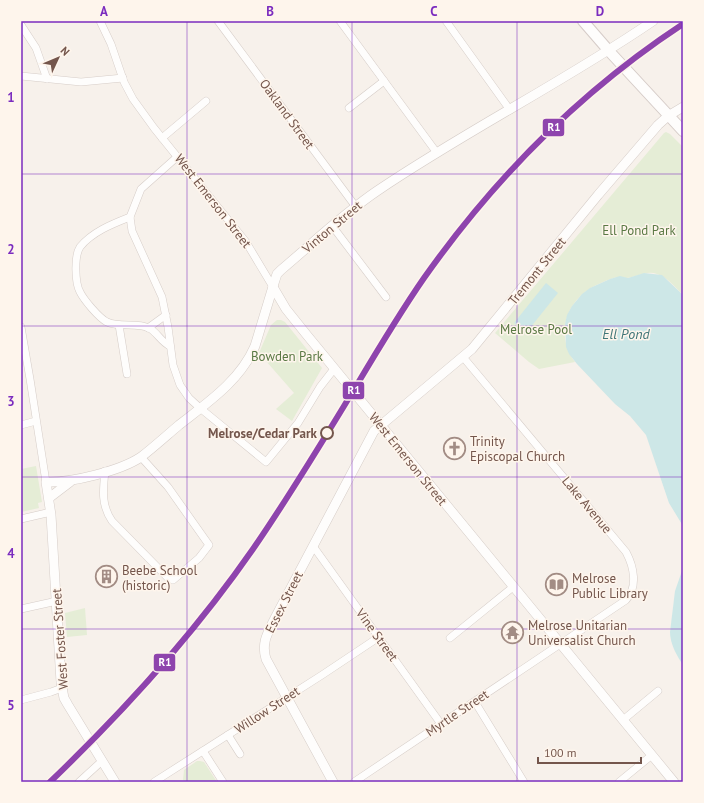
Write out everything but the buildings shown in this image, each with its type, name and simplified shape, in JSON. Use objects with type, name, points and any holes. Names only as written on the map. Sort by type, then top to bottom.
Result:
[{"type":"main road","points":[[583,21],[683,131]]},
{"type":"street","name":"West Emerson Street","points":[[100,21],[111,44],[123,78],[133,100],[246,242],[288,312],[331,372],[380,426],[674,782]]},
{"type":"street","name":"Oakland Street","points":[[218,21],[356,207]]},
{"type":"street","points":[[340,21],[437,153]]},
{"type":"street","points":[[446,21],[510,110]]},
{"type":"street","name":"Vinton Street","points":[[46,482],[71,481],[126,465],[141,457],[230,383],[250,356],[258,339],[276,277],[280,271],[356,207],[378,191],[437,153],[609,51],[654,21]]},
{"type":"street","points":[[21,25],[36,48],[48,79]]},
{"type":"street","points":[[21,76],[81,82],[123,78]]},
{"type":"street","points":[[349,108],[384,81]]},
{"type":"street","points":[[162,138],[206,101]]},
{"type":"street","name":"Tremont Street","points":[[380,426],[463,357],[484,335],[658,125],[668,116],[683,107]]},
{"type":"street","points":[[177,157],[142,187],[130,217],[132,231],[159,290],[166,315],[174,372],[185,393],[200,408],[266,462],[298,423],[331,372]]},
{"type":"street","points":[[130,217],[108,227],[89,239],[78,250],[76,262],[77,282],[82,296],[104,320],[119,325],[148,328],[170,346]]},
{"type":"street","points":[[333,226],[386,297]]},
{"type":"street","points":[[148,328],[166,315]]},
{"type":"street","points":[[119,325],[127,374]]},
{"type":"street","points":[[21,329],[46,482]]},
{"type":"street","name":"Lake Avenue","points":[[463,357],[623,549],[632,567],[633,583],[628,598],[559,644]]},
{"type":"street","points":[[21,425],[36,422]]},
{"type":"street","name":"Essex Street","points":[[333,782],[266,658],[264,642],[370,437],[380,426]]},
{"type":"street","points":[[104,471],[103,500],[108,514],[168,578],[173,580],[199,558],[209,546],[168,487],[141,457]]},
{"type":"street","name":"Vinton Street","points":[[49,498],[71,481]]},
{"type":"street","name":"West Foster Street","points":[[46,482],[51,512],[62,688],[64,698],[115,782]]},
{"type":"street","points":[[21,519],[51,512]]},
{"type":"street","name":"Vine Street","points":[[313,546],[441,724]]},
{"type":"street","points":[[450,638],[513,587]]},
{"type":"street","points":[[21,609],[57,601]]},
{"type":"street","name":"Willow Street","points":[[154,782],[379,637]]},
{"type":"street","name":"Myrtle Street","points":[[354,782],[475,702],[559,644]]},
{"type":"street","points":[[21,700],[62,688]]},
{"type":"street","points":[[622,720],[658,691]]},
{"type":"street","points":[[475,702],[524,782]]},
{"type":"street","points":[[228,735],[240,754]]},
{"type":"street","points":[[203,751],[223,782]]},
{"type":"street","points":[[619,782],[652,755]]},
{"type":"street","points":[[79,782],[102,761]]},
{"type":"green space","name":"Ell Pond Park","points":[[666,132],[683,147],[683,295],[668,280],[661,275],[653,273],[646,273],[627,278],[614,278],[603,282],[590,289],[580,297],[572,306],[567,316],[565,339],[568,351],[575,362],[539,369],[495,333]]},
{"type":"green space","name":"Bowden Park","points":[[277,320],[285,322],[322,368],[292,421],[276,409],[294,393],[259,353],[271,325]]},
{"type":"green space","points":[[36,466],[42,502],[38,503],[39,508],[21,512],[21,469]]},
{"type":"green space","points":[[85,608],[87,635],[67,637],[65,613]]},
{"type":"green space","points":[[197,761],[204,762],[217,782],[187,782],[183,780],[184,770]]},
{"type":"water","name":"Ell Pond","points":[[644,273],[662,275],[683,295],[683,526],[669,503],[646,435],[630,416],[615,404],[577,364],[569,354],[566,347],[565,324],[567,315],[582,294],[590,288],[610,279],[620,276],[628,278]]},
{"type":"water","points":[[546,283],[558,293],[526,333],[514,323]]},
{"type":"water","points":[[683,568],[683,665],[676,654],[670,632],[675,591]]},
{"type":"transit line","name":"R1","points":[[50,782],[105,728],[157,671],[230,581],[292,489],[388,333],[424,278],[451,241],[480,206],[510,172],[575,108],[609,78],[645,50],[683,24]]},
{"type":"place","name":"Melrose/Cedar Park","points":[[327,433]]},
{"type":"place","name":"Trinity Episcopal Church","points":[[454,448]]},
{"type":"place","name":"Beebe School (historic)","points":[[107,577]]},
{"type":"place","name":"Melrose Public Library","points":[[556,585]]},
{"type":"place","name":"Melrose Unitarian Universalist Church","points":[[512,632]]},
{"type":"park label","name":"Melrose Pool","points":[[536,329]]}]
